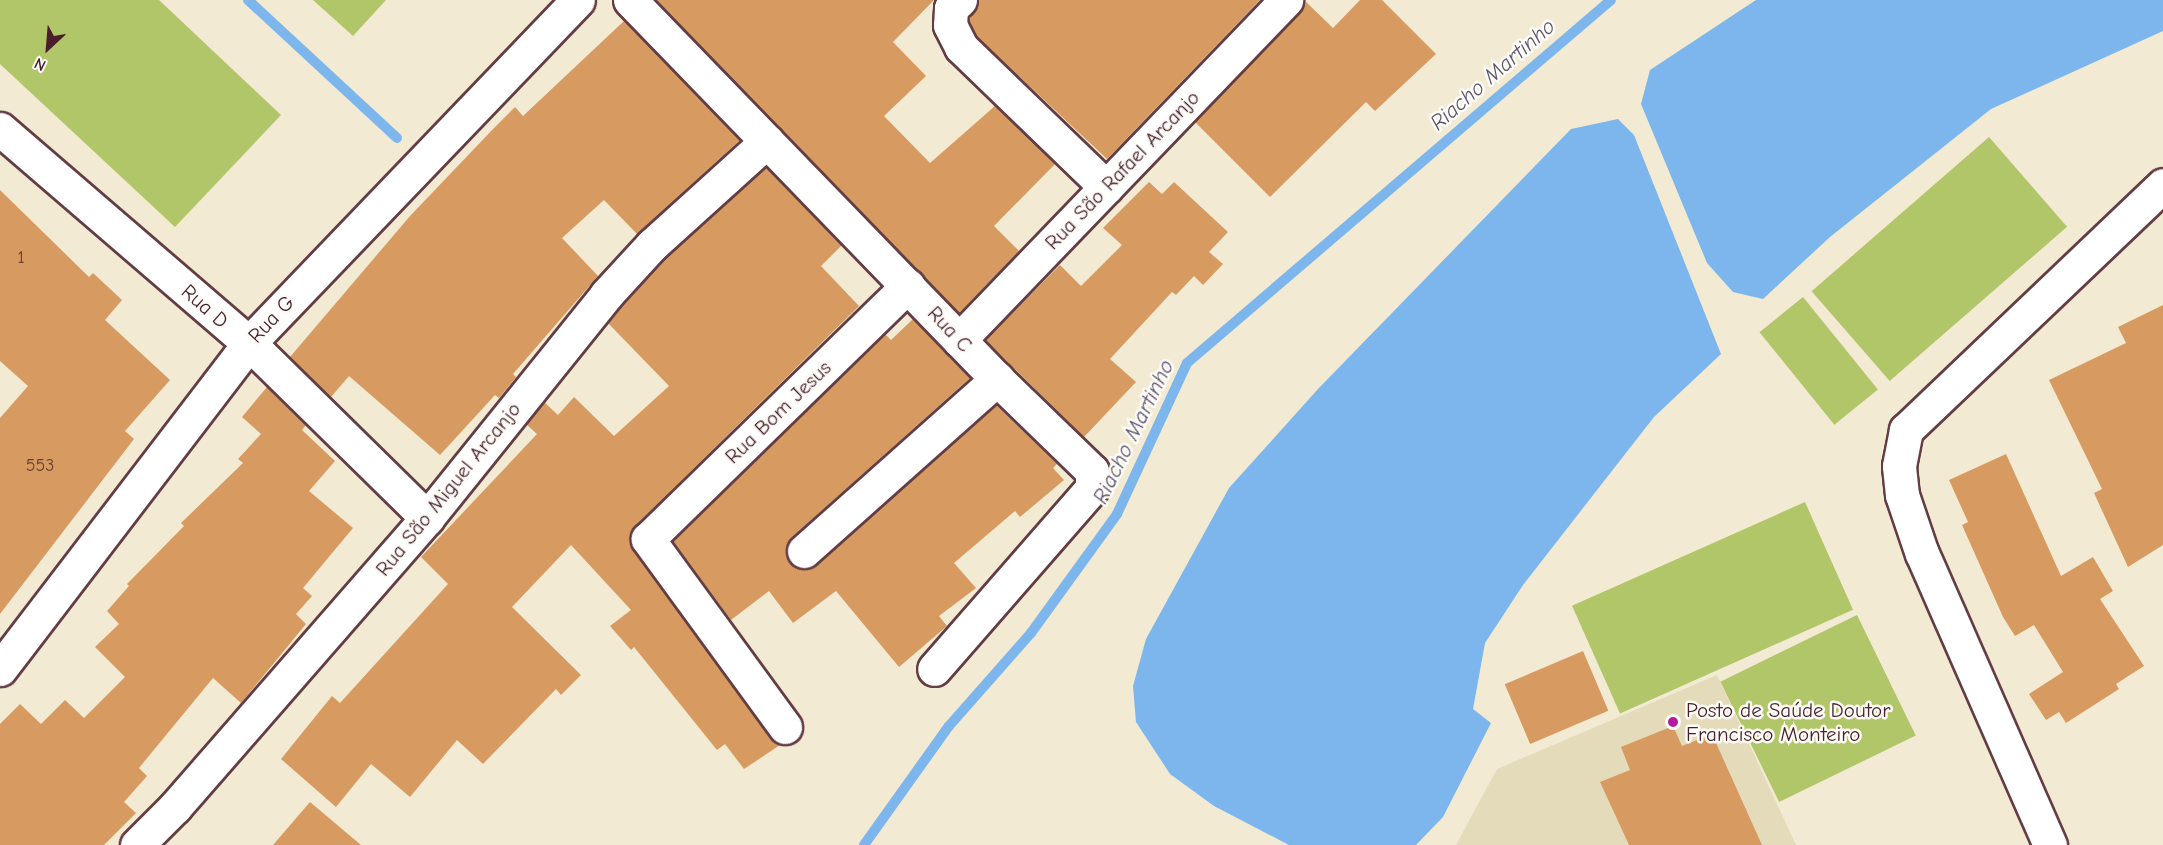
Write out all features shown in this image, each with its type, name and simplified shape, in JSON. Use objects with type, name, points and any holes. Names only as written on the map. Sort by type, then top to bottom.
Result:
[{"type":"street","name":"Rua G","points":[[0,669],[249,343],[578,0]]},
{"type":"street","name":"Rua C","points":[[630,0],[997,379],[1092,471],[1095,482],[934,669]]},
{"type":"street","name":"Rua São Rafael Arcanjo","points":[[959,340],[1286,0]]},
{"type":"street","points":[[956,4],[950,25],[961,47],[1106,187]]},
{"type":"street","name":"Rua D","points":[[0,129],[249,343],[427,518]]},
{"type":"street","name":"Rua São Miguel Arcanjo","points":[[137,845],[175,807],[427,518],[606,295],[652,245],[767,141]]},
{"type":"street","points":[[2050,845],[1922,554],[1902,495],[1899,466],[1906,430],[2160,197]]},
{"type":"street","name":"Rua Bom Jesus","points":[[785,728],[648,539],[908,285]]},
{"type":"street","points":[[804,551],[997,379]]},
{"type":"shaded area","name":"Posto de Saúde Doutor Francisco Monteiro","points":[[1717,675],[1796,845],[1456,845],[1497,769]]},
{"type":"green space","points":[[0,0],[159,0],[281,115],[175,227],[0,64]]},
{"type":"green space","points":[[313,0],[386,0],[353,36]]},
{"type":"green space","points":[[1989,137],[2067,227],[1890,381],[1812,291]]},
{"type":"green space","points":[[1803,297],[1878,389],[1834,425],[1759,332]]},
{"type":"green space","points":[[1805,502],[1853,610],[1620,714],[1572,606]]},
{"type":"green space","points":[[1857,615],[1916,735],[1779,802],[1720,682]]},
{"type":"water","points":[[1756,0],[2163,0],[2163,31],[1991,109],[1830,237],[1763,299],[1733,292],[1707,263],[1641,104],[1650,70]]},
{"type":"water","points":[[1618,119],[1634,135],[1721,354],[1654,417],[1523,585],[1485,643],[1473,709],[1491,723],[1443,817],[1416,845],[1289,845],[1214,806],[1170,774],[1136,722],[1133,686],[1146,639],[1229,488],[1318,389],[1571,129]]},
{"type":"building","points":[[656,0],[934,0],[893,42],[926,76],[884,116],[930,163],[995,106],[1055,164],[994,226],[1019,251],[959,313]]},
{"type":"building","points":[[978,0],[1260,0],[1107,159],[976,36],[969,21]]},
{"type":"building","points":[[1304,0],[1333,28],[1360,0],[1382,0],[1436,54],[1375,111],[1366,102],[1270,197],[1195,122],[1300,13]]},
{"type":"building","points":[[624,21],[740,140],[637,234],[604,200],[562,238],[598,276],[513,374],[516,377],[499,398],[495,395],[440,455],[349,376],[331,397],[290,357],[410,216],[495,127],[515,107],[523,116]]},
{"type":"building","points":[[766,167],[842,245],[821,266],[859,306],[635,526],[629,541],[770,738],[780,745],[744,769],[725,744],[717,750],[634,647],[631,650],[610,626],[631,610],[571,545],[512,607],[581,675],[561,695],[556,689],[483,764],[457,740],[410,797],[371,764],[336,807],[281,759],[332,696],[340,703],[448,584],[421,557],[537,434],[526,424],[544,402],[558,415],[574,397],[614,436],[669,386],[608,323],[665,258]]},
{"type":"building","points":[[1149,182],[1162,194],[1174,182],[1228,232],[1209,252],[1223,264],[1203,285],[1194,276],[1176,295],[1172,292],[1110,359],[1136,382],[1084,437],[985,340],[1060,265],[1081,286],[1122,245],[1103,228]]},
{"type":"building","points":[[0,190],[89,277],[93,273],[122,300],[105,320],[170,380],[125,431],[134,439],[0,614],[0,418],[28,386],[0,361]]},
{"type":"building","points":[[2163,305],[2163,545],[2128,567],[2094,493],[2102,489],[2049,380],[2126,343],[2118,327]]},
{"type":"building","points":[[913,319],[970,378],[792,537],[786,554],[790,564],[807,569],[816,565],[996,405],[1057,464],[1053,468],[1064,480],[1020,517],[1015,511],[954,563],[976,588],[939,616],[947,626],[899,667],[836,591],[793,623],[769,591],[731,620],[673,541],[885,334],[891,340]]},
{"type":"building","points":[[267,387],[306,425],[302,430],[335,461],[309,491],[353,528],[303,588],[312,596],[296,614],[306,624],[241,703],[213,678],[139,768],[147,776],[124,802],[136,813],[104,845],[0,845],[0,724],[20,704],[41,724],[65,700],[84,718],[125,677],[95,647],[119,624],[107,611],[129,586],[127,584],[184,526],[181,523],[243,463],[238,459],[261,434],[242,417]]},
{"type":"building","points":[[2006,454],[2061,576],[2093,557],[2113,591],[2100,599],[2144,666],[2116,684],[2119,689],[2066,723],[2059,712],[2046,720],[2029,694],[2063,672],[2034,625],[2015,636],[2003,617],[1962,525],[1968,522],[1949,480]]},
{"type":"building","points":[[1583,651],[1608,711],[1530,744],[1505,684]]},
{"type":"building","points":[[1673,726],[1682,746],[1712,734],[1762,845],[1629,845],[1600,782],[1630,770],[1621,747]]},
{"type":"building","points":[[310,802],[361,845],[273,845]]},
{"type":"waterway","points":[[248,0],[397,138]]},
{"type":"waterway","name":"Riacho Martinho","points":[[864,845],[949,726],[1031,633],[1117,514],[1187,363],[1611,0]]},
{"type":"place","name":"Posto de Saúde Doutor Francisco Monteiro","points":[[1673,722]]}]
